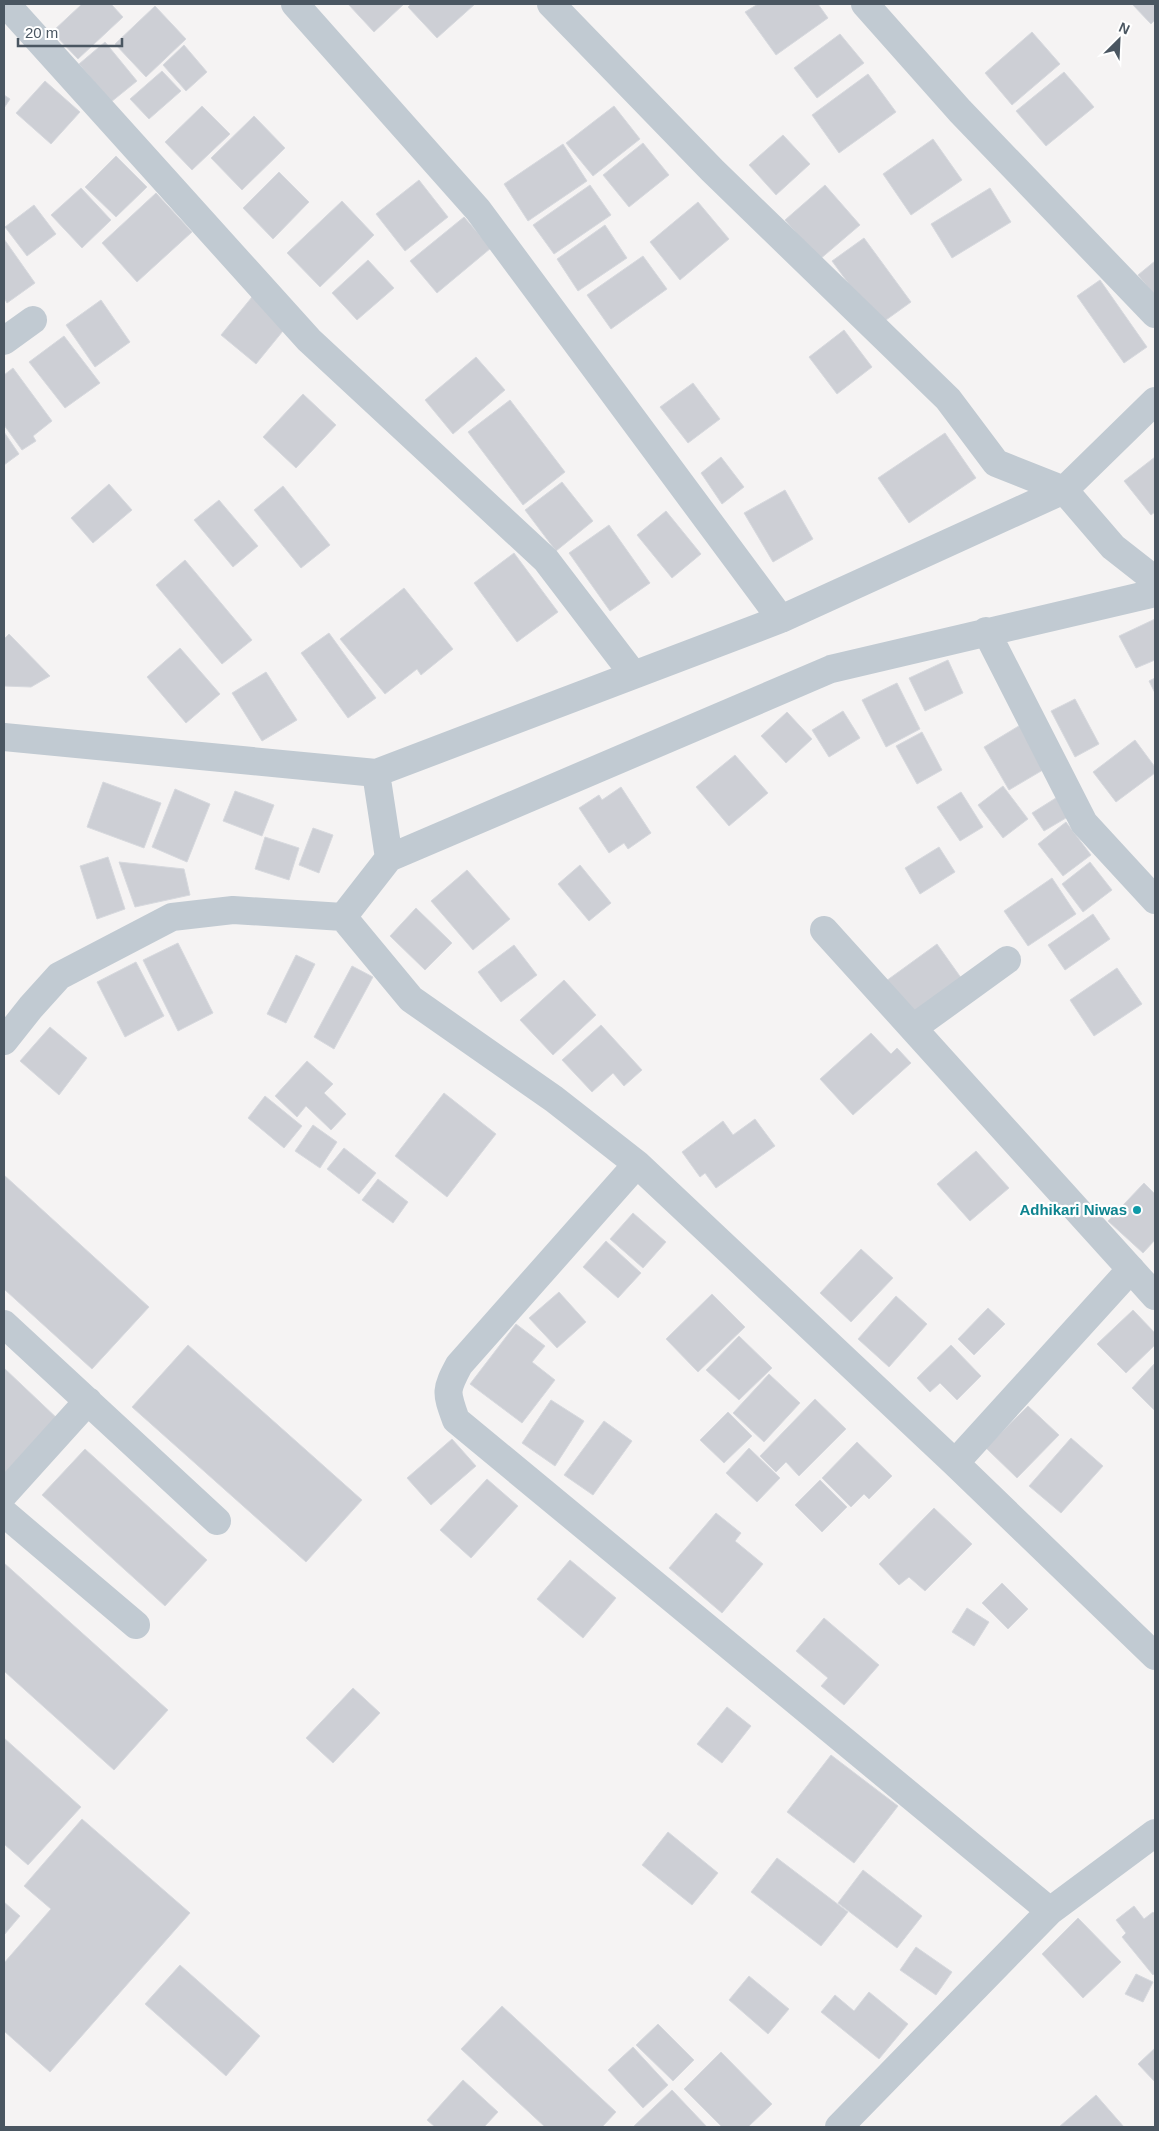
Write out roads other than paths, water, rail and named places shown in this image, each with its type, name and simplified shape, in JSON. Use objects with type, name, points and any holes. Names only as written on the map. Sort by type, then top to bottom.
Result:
[{"type":"street","points":[[6,4],[310,340],[546,560],[633,674]]},
{"type":"street","points":[[295,4],[478,210],[780,620]]},
{"type":"street","points":[[551,4],[712,170],[948,399],[996,463],[1064,490],[1113,548],[1155,580]]},
{"type":"street","points":[[865,4],[960,111],[1155,314]]},
{"type":"street","points":[[4,341],[33,320]]},
{"type":"street","points":[[4,737],[376,773],[633,674],[780,620],[1064,490],[1155,401]]},
{"type":"street","points":[[343,917],[389,858],[831,669],[986,631],[1155,593]]},
{"type":"street","points":[[986,631],[1084,823],[1155,900]]},
{"type":"street","points":[[376,773],[389,858]]},
{"type":"street","points":[[4,1041],[59,976],[172,917],[233,910],[343,917],[411,999],[554,1099],[637,1164],[1155,1656]]},
{"type":"street","points":[[824,930],[1155,1296]]},
{"type":"street","points":[[913,1028],[1007,960]]},
{"type":"street","points":[[637,1164],[459,1365],[449,1384],[448,1396],[456,1420],[1050,1911]]},
{"type":"street","points":[[955,1464],[1131,1269]]},
{"type":"street","points":[[4,1324],[217,1521]]},
{"type":"street","points":[[4,1494],[88,1401]]},
{"type":"street","points":[[4,1513],[136,1625]]},
{"type":"street","points":[[839,2127],[1050,1911],[1155,1833]]},
{"type":"place","name":"Adhikari Niwas","points":[[1137,1210]]}]
